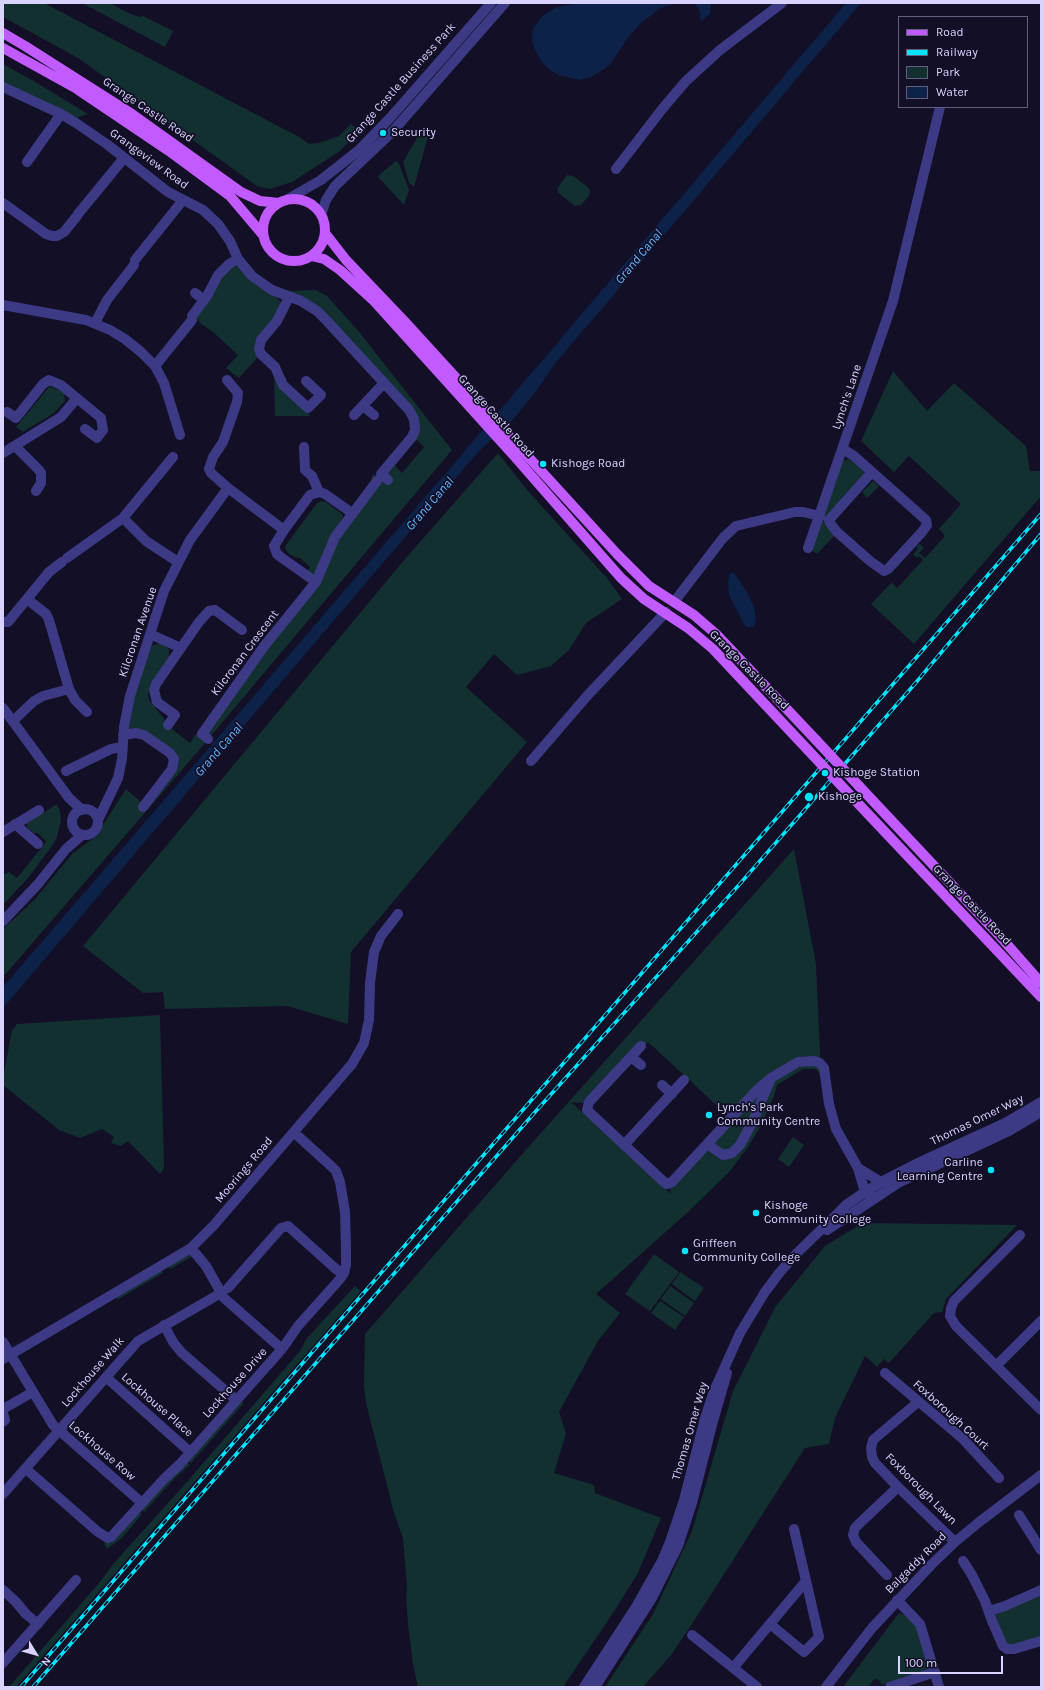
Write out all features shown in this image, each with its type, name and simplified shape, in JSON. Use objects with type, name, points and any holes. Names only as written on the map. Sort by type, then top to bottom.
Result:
[{"type":"main road","name":"Grange Castle Road","points":[[3,33],[132,114],[241,192],[260,201],[283,201],[297,199],[312,205],[321,215],[325,224],[325,233],[346,260],[406,323],[475,405],[518,453],[621,578],[644,599],[666,612],[713,649],[1041,997]]},
{"type":"main road","name":"Grange Castle Road","points":[[3,48],[77,89],[175,155],[230,196],[263,235],[269,250],[278,257],[294,262],[304,260],[311,256],[324,260],[340,270],[361,288],[475,405]]},
{"type":"main road","points":[[263,235],[264,223],[267,214],[283,201]]},
{"type":"main road","points":[[311,256],[321,245],[325,233]]},
{"type":"main road","name":"Grange Castle Road","points":[[518,453],[649,586],[694,615],[716,634],[993,928],[1041,983]]},
{"type":"street","name":"Grange Castle Business Park","points":[[283,201],[321,180],[359,150],[390,118],[490,3]]},
{"type":"street","name":"Grange Castle Business Park","points":[[321,215],[326,200],[335,186],[393,131],[505,3]]},
{"type":"street","points":[[616,169],[686,81],[720,50],[782,3]]},
{"type":"street","name":"Grangeview Road","points":[[3,87],[60,114],[92,133],[168,192],[203,210],[218,224],[230,241],[238,259],[252,276],[275,292],[301,301],[317,311],[409,410],[414,419],[414,430],[407,444],[381,474],[388,480]]},
{"type":"street","name":"Lynch's Lane","points":[[808,548],[893,301],[940,108]]},
{"type":"street","points":[[27,162],[60,114]]},
{"type":"street","points":[[5,208],[46,234],[57,236],[64,232],[124,158]]},
{"type":"street","points":[[95,323],[107,300],[183,200]]},
{"type":"street","points":[[155,366],[192,318],[218,275],[229,264],[238,259]]},
{"type":"street","points":[[195,293],[204,300]]},
{"type":"street","points":[[289,298],[277,321],[261,340],[258,350],[274,367],[283,385],[308,408],[320,395],[306,381]]},
{"type":"street","points":[[3,305],[86,320],[95,323],[124,339],[141,352],[155,366],[164,383],[180,435]]},
{"type":"street","points":[[7,412],[16,418],[42,384],[49,380],[61,385],[101,418],[104,430],[97,438],[85,429]]},
{"type":"street","points":[[227,380],[238,393],[237,402],[223,442],[213,457],[209,469],[211,473],[228,488],[284,530]]},
{"type":"street","points":[[354,416],[384,383]]},
{"type":"street","points":[[3,453],[61,417],[77,398]]},
{"type":"street","points":[[364,406],[374,415]]},
{"type":"street","points":[[15,446],[38,469],[41,474],[41,483],[36,491]]},
{"type":"street","points":[[304,447],[305,470],[312,476],[319,492]]},
{"type":"street","points":[[843,449],[854,456],[872,472],[926,520],[927,525],[888,569],[884,571],[870,561],[837,532],[829,520],[872,472]]},
{"type":"street","points":[[3,622],[8,622],[49,572],[123,518],[173,457]]},
{"type":"street","name":"Kilcronan Crescent","points":[[208,739],[202,734],[265,645],[316,582],[335,536],[377,481]]},
{"type":"street","name":"Kilcronan Avenue","points":[[82,835],[91,834],[94,832],[98,824],[84,816],[108,798],[114,789],[118,778],[123,735],[130,696],[164,591],[190,540],[228,488]]},
{"type":"street","points":[[316,582],[278,554],[274,546],[310,495],[319,492],[325,494],[352,513]]},
{"type":"street","points":[[674,602],[723,538],[736,526],[795,512],[803,512],[820,516]]},
{"type":"street","points":[[123,518],[146,541],[178,562]]},
{"type":"street","points":[[27,599],[46,614],[69,689],[75,700],[86,712]]},
{"type":"street","points":[[168,725],[175,715],[157,702],[154,690],[156,684],[199,622],[210,611],[215,610],[242,630]]},
{"type":"street","points":[[530,761],[587,696],[666,612]]},
{"type":"street","points":[[150,634],[181,648]]},
{"type":"street","points":[[13,722],[34,701],[43,696],[69,689]]},
{"type":"street","points":[[3,708],[84,816]]},
{"type":"street","points":[[123,735],[136,733],[144,735],[173,755],[174,765],[160,776],[143,807]]},
{"type":"street","points":[[66,771],[111,749],[122,747]]},
{"type":"street","points":[[3,832],[39,810]]},
{"type":"street","points":[[66,848],[82,835],[76,831],[84,816]]},
{"type":"street","points":[[3,921],[38,884],[66,848],[84,816]]},
{"type":"street","points":[[15,824],[38,844]]},
{"type":"street","name":"Moorings Road","points":[[7,1357],[191,1248],[214,1225],[352,1064],[364,1043],[369,1020],[370,983],[374,952],[381,936],[398,914]]},
{"type":"street","points":[[641,1046],[587,1106],[587,1110],[667,1184],[672,1182],[758,1089],[771,1078],[798,1062],[814,1061],[824,1068],[829,1104],[836,1129],[858,1168],[865,1192],[875,1198]]},
{"type":"street","points":[[631,1056],[641,1065]]},
{"type":"street","points":[[707,1144],[723,1155],[732,1153],[740,1145],[753,1121],[771,1078]]},
{"type":"street","points":[[624,1145],[684,1080]]},
{"type":"street","points":[[662,1085],[672,1094]]},
{"type":"street","name":"Thomas Omer Way","points":[[584,1687],[636,1607],[662,1561],[677,1523],[705,1418],[714,1391],[731,1350],[765,1292],[797,1253],[846,1205],[881,1182],[1005,1123],[1041,1102]]},
{"type":"street","name":"Thomas Omer Way","points":[[594,1687],[652,1598],[678,1546],[692,1503],[721,1393],[731,1363],[744,1335],[769,1295],[801,1256],[832,1226],[898,1183],[1009,1131],[1041,1112]]},
{"type":"street","points":[[299,1137],[336,1171],[340,1182],[344,1212],[346,1265],[344,1273]]},
{"type":"street","points":[[858,1168],[881,1182]]},
{"type":"street","name":"Lockhouse Walk","points":[[3,1493],[107,1378],[138,1341],[225,1290],[281,1228],[288,1226],[337,1270],[344,1273]]},
{"type":"street","points":[[1020,1235],[957,1298],[950,1308],[950,1316],[953,1323],[1041,1410]]},
{"type":"street","points":[[191,1248],[225,1290],[228,1302],[282,1348]]},
{"type":"street","name":"Lockhouse Drive","points":[[26,1468],[98,1532],[108,1538],[113,1535],[190,1452],[282,1348],[298,1326],[344,1273]]},
{"type":"street","points":[[996,1366],[1041,1321]]},
{"type":"street","points":[[164,1325],[173,1342],[181,1352],[236,1400]]},
{"type":"street","name":"Lockhouse Row","points":[[3,1342],[7,1357],[33,1392],[53,1425],[142,1503]]},
{"type":"street","name":"Foxborough Court","points":[[885,1373],[963,1440],[999,1478]]},
{"type":"street","name":"Lockhouse Place","points":[[107,1378],[190,1452]]},
{"type":"street","points":[[3,1409],[33,1392]]},
{"type":"street","name":"Foxborough Lawn","points":[[918,1402],[878,1434],[873,1440],[871,1448],[872,1457],[875,1463],[898,1487],[955,1542]]},
{"type":"street","points":[[3,1413],[5,1420],[3,1422]]},
{"type":"street","name":"Balgaddy Road","points":[[826,1687],[872,1628],[897,1600],[955,1542],[1041,1475]]},
{"type":"street","points":[[887,1575],[856,1542],[853,1535],[855,1528],[898,1487]]},
{"type":"street","points":[[1019,1515],[1041,1550]]},
{"type":"street","points":[[770,1624],[804,1652],[819,1637],[794,1529]]},
{"type":"street","points":[[963,1561],[978,1587],[989,1611],[999,1640],[1003,1646],[1014,1649],[1041,1641]]},
{"type":"street","points":[[3,1663],[76,1580]]},
{"type":"street","points":[[733,1668],[806,1581]]},
{"type":"street","points":[[3,1590],[38,1624]]},
{"type":"street","points":[[989,1611],[1005,1606],[1041,1590]]},
{"type":"street","points":[[897,1600],[920,1624],[939,1687]]},
{"type":"street","points":[[692,1635],[757,1687]]},
{"type":"street","points":[[890,1687],[935,1672]]},
{"type":"green space","points":[[3,3],[44,3],[301,138],[309,144],[319,143],[339,136],[351,124],[359,131],[340,151],[292,182],[270,189],[257,186],[78,58],[3,17]]},
{"type":"green space","points":[[82,3],[110,3],[126,12],[139,17],[143,16],[173,31],[165,47]]},
{"type":"green space","points":[[3,64],[88,114],[76,118],[3,83]]},
{"type":"green space","points":[[421,131],[428,134],[428,137],[414,187],[409,182],[403,162]]},
{"type":"green space","points":[[396,161],[399,164],[409,190],[404,205],[378,177]]},
{"type":"green space","points":[[567,175],[573,176],[589,188],[589,196],[581,205],[575,206],[557,192],[558,187]]},
{"type":"green space","points":[[232,266],[240,268],[277,297],[282,305],[258,357],[239,378],[226,368],[238,355],[213,332],[200,323],[195,315],[217,283]]},
{"type":"green space","points":[[280,288],[290,291],[316,290],[327,296],[360,333],[452,450],[210,737],[206,731],[266,647],[317,588],[337,540],[377,484],[371,478],[374,474],[385,483],[386,475],[398,461],[395,466],[402,473],[424,447],[417,440],[413,443],[418,424],[331,321]]},
{"type":"green space","points":[[893,371],[927,411],[954,383],[1026,446],[1030,471],[1041,471],[1041,496],[914,644],[871,604],[890,584],[892,583],[897,588],[923,560],[919,556],[917,558],[913,554],[918,549],[916,547],[920,544],[924,548],[919,553],[925,558],[945,536],[939,529],[961,504],[909,456],[894,472],[861,441]]},
{"type":"green space","points":[[274,373],[282,390],[311,416],[275,416]]},
{"type":"green space","points":[[49,387],[64,393],[65,401],[54,413],[23,432],[16,427]]},
{"type":"green space","points":[[498,453],[528,491],[607,578],[622,599],[586,623],[569,650],[551,666],[517,675],[494,654],[466,687],[527,742],[351,952],[348,1024],[287,1006],[165,1009],[163,992],[143,993],[83,946],[405,559]]},
{"type":"green space","points":[[849,459],[864,469],[865,475],[833,511],[836,534],[817,554],[812,550],[843,461]]},
{"type":"green space","points":[[873,481],[879,486],[867,498],[862,492]]},
{"type":"green space","points":[[322,501],[326,502],[343,516],[315,575],[308,571],[310,567],[300,558],[294,557],[288,553],[285,548],[317,503]]},
{"type":"green space","points":[[162,643],[169,649],[169,657],[151,684],[148,694],[149,700],[173,730],[190,743],[196,734],[206,742],[3,977],[3,929],[35,899],[73,853],[98,835],[126,789],[141,802],[178,763],[129,728],[134,697],[150,649],[153,645]]},
{"type":"green space","points":[[57,804],[60,811],[61,820],[57,837],[28,878],[3,905],[3,875],[9,872],[17,878],[46,842],[38,833],[34,833],[27,827],[27,821],[36,814],[40,815]]},
{"type":"green space","points":[[794,849],[816,964],[821,1075],[816,1069],[803,1069],[777,1085],[774,1096],[759,1129],[730,1171],[687,1213],[596,1294],[620,1313],[598,1341],[559,1412],[566,1433],[554,1473],[594,1485],[595,1493],[661,1518],[638,1573],[563,1687],[418,1687],[413,1664],[408,1624],[403,1538],[394,1513],[366,1403],[364,1386],[365,1334],[524,1152]],"holes":[[[648,1042],[727,1115],[669,1179],[671,1194],[571,1102],[591,1104]]]},
{"type":"green space","points":[[160,1015],[164,1168],[160,1174],[128,1141],[121,1146],[111,1143],[114,1137],[102,1129],[80,1138],[59,1130],[3,1085],[12,1030],[17,1024]]},
{"type":"green space","points":[[793,1137],[804,1145],[789,1167],[778,1159]]},
{"type":"green space","points":[[863,1223],[1017,1225],[946,1299],[942,1312],[934,1313],[889,1363],[884,1359],[877,1367],[865,1356],[835,1418],[829,1444],[805,1448],[690,1627],[671,1655],[643,1687],[605,1687],[653,1614],[692,1531],[733,1391],[776,1306],[825,1246]]},
{"type":"green space","points":[[190,1254],[193,1256],[170,1269],[168,1266]]},
{"type":"green space","points":[[654,1254],[679,1272],[650,1311],[625,1294]]},
{"type":"green space","points":[[161,1270],[163,1273],[117,1300],[117,1296]]},
{"type":"green space","points":[[680,1272],[704,1288],[695,1301],[672,1284]]},
{"type":"green space","points":[[355,1286],[361,1291],[16,1687],[9,1687],[99,1583],[114,1563],[186,1483],[300,1351],[307,1338]]},
{"type":"green space","points":[[670,1286],[694,1303],[685,1316],[661,1299]]},
{"type":"green space","points":[[660,1301],[684,1317],[675,1330],[651,1313]]},
{"type":"green space","points":[[241,1401],[244,1403],[191,1463],[188,1460]]},
{"type":"green space","points":[[187,1462],[190,1465],[176,1477],[144,1512],[141,1509]]},
{"type":"green space","points":[[139,1511],[142,1514],[122,1538],[107,1549],[104,1544],[106,1541]]},
{"type":"green space","points":[[1041,1593],[1041,1637],[1014,1646],[1005,1644],[995,1616],[996,1612]]},
{"type":"green space","points":[[899,1613],[909,1617],[918,1626],[929,1670],[882,1685],[879,1680],[874,1679],[868,1687],[843,1687]]},
{"type":"water","points":[[579,3],[682,3],[661,8],[641,23],[627,39],[609,66],[591,77],[580,80],[558,75],[549,69],[541,61],[532,41],[533,29],[542,16],[557,7]]},
{"type":"water","points":[[688,3],[710,3],[710,14],[701,21],[699,9],[695,4]]},
{"type":"water","name":"Grand Canal","points":[[846,3],[861,3],[554,365],[512,421],[481,449],[447,488],[3,1008],[3,987],[507,402]]},
{"type":"water","points":[[730,573],[734,573],[747,592],[754,607],[756,619],[754,627],[747,627],[744,624],[729,595],[728,582]]},
{"type":"railway","points":[[21,1687],[1041,514]]},
{"type":"railway","points":[[33,1687],[536,1111],[738,886],[913,686],[1041,534]]},
{"type":"place","name":"Security","points":[[383,133]]},
{"type":"place","name":"Kishoge Road","points":[[543,464]]},
{"type":"place","name":"Kishoge Station","points":[[825,773]]},
{"type":"place","name":"Kishoge","points":[[809,797]]},
{"type":"place","name":"Lynch's Park Community Centre","points":[[709,1115]]},
{"type":"place","name":"Carline Learning Centre","points":[[991,1170]]},
{"type":"place","name":"Kishoge Community College","points":[[756,1213]]},
{"type":"place","name":"Griffeen Community College","points":[[685,1251]]}]
